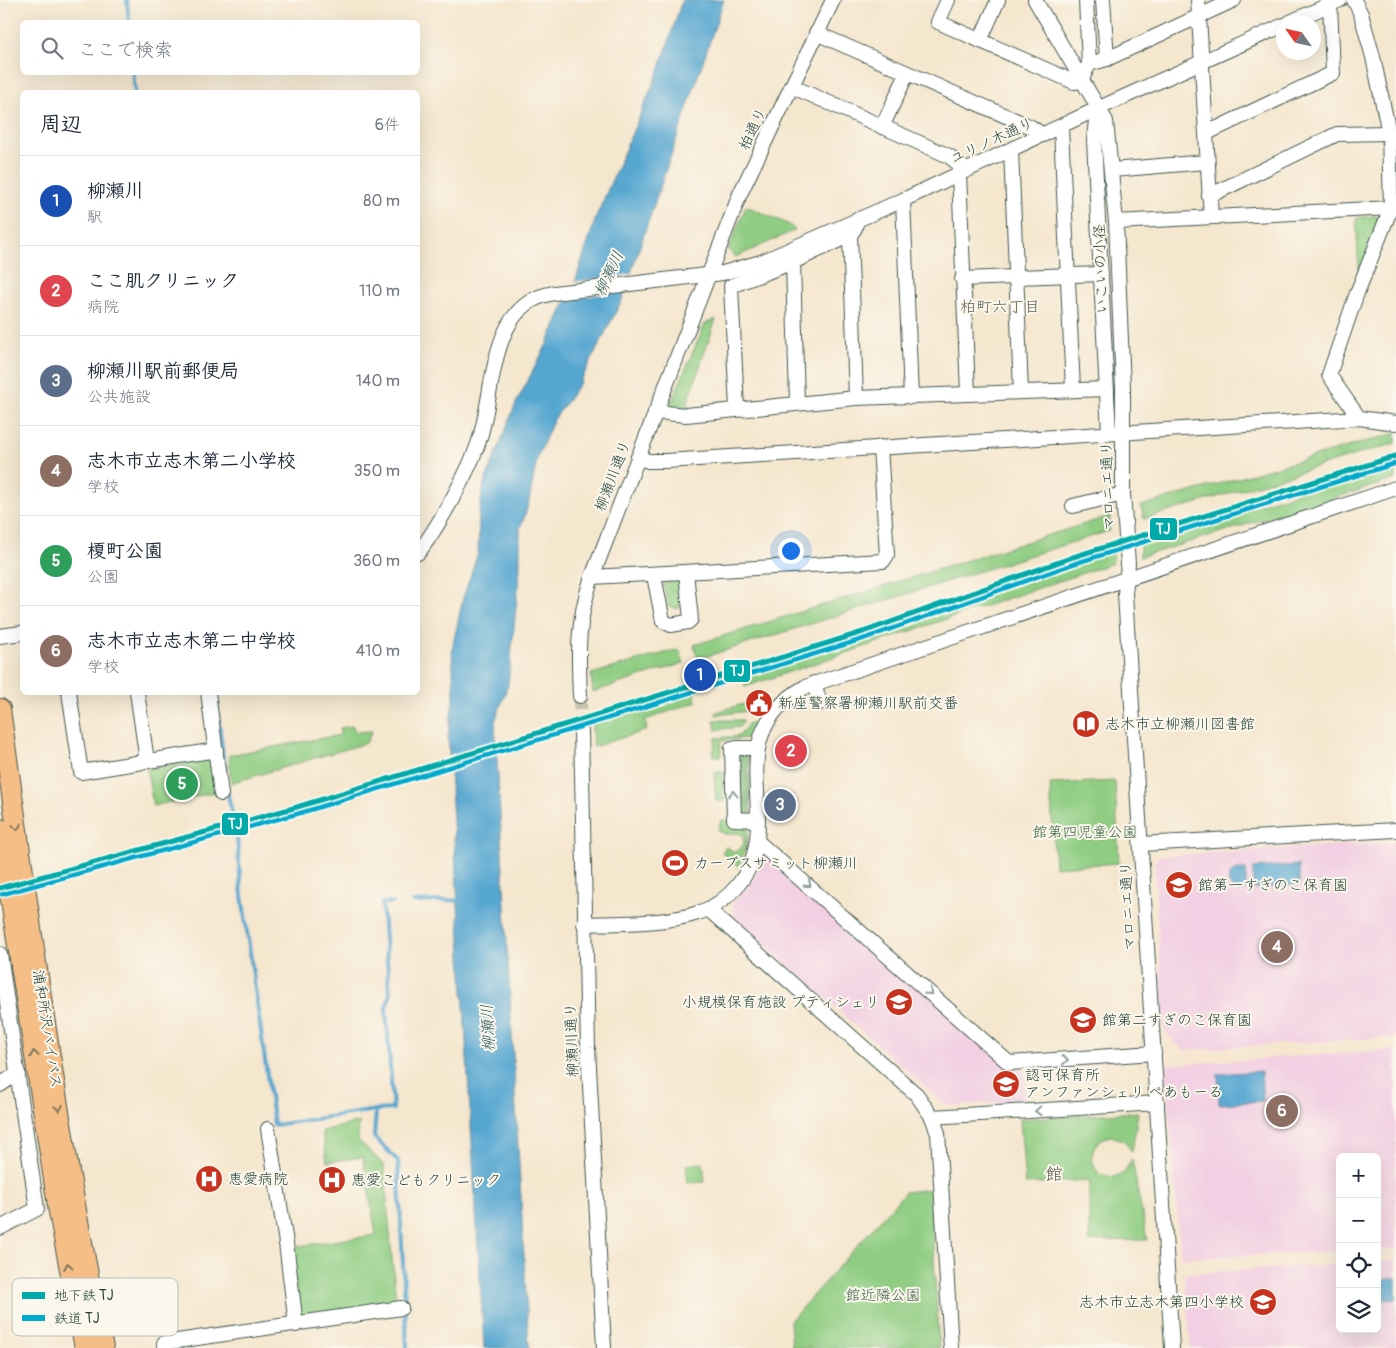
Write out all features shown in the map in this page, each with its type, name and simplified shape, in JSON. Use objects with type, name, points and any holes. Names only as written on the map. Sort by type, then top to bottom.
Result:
[{"type":"highway","name":"浦和所沢バイパス","points":[[0,709],[53,1067],[88,1278]]},
{"type":"highway","name":"浦和所沢バイパス","points":[[0,829],[58,1202],[72,1278]]},
{"type":"street","name":"柏通り","points":[[710,275],[740,194],[833,0]]},
{"type":"street","points":[[948,0],[938,22],[1074,82],[1081,81],[1090,64],[1086,0]]},
{"type":"street","points":[[980,42],[998,0]]},
{"type":"street","name":"いこいの小径","points":[[1035,0],[1106,122],[1116,222],[1116,433]]},
{"type":"street","points":[[1103,0],[1107,59]]},
{"type":"street","points":[[1198,0],[1207,133],[1206,162],[1211,217]]},
{"type":"street","points":[[1090,64],[1107,59],[1234,0]]},
{"type":"street","points":[[1354,0],[1361,14],[1371,50],[1389,133],[1391,208],[1357,293],[1329,375],[1358,418]]},
{"type":"street","points":[[1207,133],[1333,73],[1335,2],[1306,15]]},
{"type":"street","name":"ユリノ木通り","points":[[420,550],[465,473],[479,443],[507,326],[516,312],[526,303],[540,296],[554,293],[676,277],[710,275],[761,262],[903,200],[1097,108],[1276,29]]},
{"type":"street","points":[[816,33],[1031,127],[1043,135]]},
{"type":"street","points":[[882,127],[907,74]]},
{"type":"street","points":[[791,86],[949,156],[963,172],[962,279],[968,394]]},
{"type":"street","points":[[1097,108],[1094,128],[1107,389],[1116,433]]},
{"type":"street","points":[[1062,126],[1073,390]]},
{"type":"street","points":[[1209,196],[1337,134],[1389,133]]},
{"type":"street","points":[[1011,150],[1020,392]]},
{"type":"street","points":[[1112,170],[1206,162]]},
{"type":"street","points":[[903,200],[911,397]]},
{"type":"street","points":[[1116,222],[1391,208]]},
{"type":"street","points":[[737,409],[732,286],[793,262],[850,235],[855,228],[857,219]]},
{"type":"street","points":[[850,235],[856,398]]},
{"type":"street","points":[[793,262],[797,403]]},
{"type":"street","points":[[962,279],[1102,274]]},
{"type":"street","name":"柳瀬川通り","points":[[580,696],[578,628],[582,608],[655,412],[710,275]]},
{"type":"street","points":[[655,412],[681,415],[856,398],[1107,389]]},
{"type":"street","points":[[638,457],[648,461],[666,461],[1358,418],[1396,423]]},
{"type":"street","name":"マロニエ通り","points":[[1116,433],[1123,494],[1127,579],[1126,602],[1172,1348]]},
{"type":"street","points":[[592,578],[654,576],[883,561],[887,555],[880,447]]},
{"type":"street","points":[[584,924],[676,918],[708,909],[730,894],[742,880],[752,860],[757,841],[758,820],[755,768],[757,748],[765,727],[780,705],[795,693],[814,684],[1396,488]]},
{"type":"street","points":[[1073,506],[1123,494]]},
{"type":"street","points":[[654,576],[663,621],[671,625],[688,622],[691,619],[686,573]]},
{"type":"street","points":[[0,636],[20,633]]},
{"type":"street","points":[[814,684],[820,703]]},
{"type":"street","points":[[69,695],[81,772],[216,750]]},
{"type":"street","points":[[137,695],[147,761]]},
{"type":"street","points":[[208,695],[221,794]]},
{"type":"street","name":"柳瀬川通り","points":[[581,730],[588,1048],[604,1348]]},
{"type":"street","points":[[757,748],[732,748],[734,819],[758,820]]},
{"type":"street","points":[[1141,844],[1396,830]]},
{"type":"street","points":[[757,841],[1010,1063],[1154,1053]]},
{"type":"street","points":[[708,909],[917,1095],[932,1117],[938,1133],[951,1348]]},
{"type":"street","points":[[0,954],[36,1209],[0,1228]]},
{"type":"street","points":[[0,1085],[18,1073]]},
{"type":"street","points":[[932,1117],[1157,1103]]},
{"type":"street","points":[[268,1129],[286,1242],[296,1325]]},
{"type":"street","points":[[164,1343],[401,1308]]},
{"type":"shaded area","points":[[1396,842],[1396,1037],[1183,1050],[1164,1031],[1154,862],[1160,856]]},
{"type":"shaded area","points":[[769,855],[1024,1069],[1026,1101],[947,1106],[734,918],[733,903],[753,881],[763,858]]},
{"type":"shaded area","points":[[1396,1050],[1396,1249],[1381,1250],[1381,1153],[1336,1153],[1336,1251],[1181,1258],[1165,1065]]},
{"type":"shaded area","name":"志木市立志木第四小学校","points":[[1396,1260],[1396,1348],[1191,1348],[1184,1274],[1336,1264],[1336,1333],[1381,1333],[1381,1261]]},
{"type":"green space","points":[[746,206],[790,225],[795,230],[736,257],[728,250]]},
{"type":"green space","points":[[1382,215],[1359,272],[1356,218]]},
{"type":"green space","points":[[716,319],[685,410],[675,410],[670,405],[705,324]]},
{"type":"green space","points":[[1396,433],[1396,443],[1144,519],[1141,506]]},
{"type":"green space","points":[[1396,462],[1396,479],[1140,557],[1140,542]]},
{"type":"green space","points":[[1110,516],[1109,531],[698,659],[694,645]]},
{"type":"green space","points":[[1113,551],[1113,563],[745,687],[742,676],[694,692],[696,702],[645,720],[647,730],[593,747],[592,724]]},
{"type":"green space","points":[[679,581],[681,604],[678,609],[669,607],[663,585],[667,582]]},
{"type":"green space","points":[[679,649],[684,663],[593,692],[591,674]]},
{"type":"green space","points":[[747,703],[748,711],[716,715],[716,712]]},
{"type":"green space","points":[[714,720],[743,720],[743,723],[739,727],[716,730]]},
{"type":"green space","points":[[758,722],[750,738],[721,741],[721,756],[713,756],[716,738],[739,736],[749,723]]},
{"type":"green space","points":[[353,726],[355,732],[372,731],[366,743],[231,783],[229,755],[340,735],[340,728]]},
{"type":"green space","points":[[749,751],[751,814],[741,815],[738,752]]},
{"type":"green space","points":[[210,758],[216,792],[153,806],[147,771],[149,768]]},
{"type":"green space","points":[[714,772],[722,772],[724,801],[716,801]]},
{"type":"green space","name":"館第四児童公園","points":[[1115,781],[1119,863],[1055,867],[1050,784]]},
{"type":"green space","points":[[721,820],[725,820],[734,828],[748,827],[748,839],[739,867],[722,853],[727,847],[734,852],[739,850],[744,844],[743,836],[739,833],[725,834],[718,831]]},
{"type":"green space","points":[[1138,1112],[1132,1152],[1125,1141],[1111,1136],[1099,1141],[1093,1150],[1092,1156],[1095,1168],[1099,1174],[1113,1177],[1124,1173],[1132,1159],[1147,1240],[1089,1241],[1089,1180],[1025,1184],[1020,1119]]},
{"type":"green space","points":[[359,1122],[358,1140],[384,1165],[396,1302],[300,1318],[291,1247],[376,1235],[363,1157],[327,1162],[322,1131]]},
{"type":"green space","points":[[703,1163],[705,1182],[688,1183],[686,1165]]},
{"type":"green space","name":"館近隣公園","points":[[930,1189],[939,1348],[792,1348],[790,1321],[905,1192]]},
{"type":"water","points":[[682,0],[724,0],[621,302],[579,384],[553,421],[537,459],[528,506],[520,529],[520,569],[508,685],[495,722],[529,1348],[484,1348],[448,736],[454,694],[452,649],[463,598],[478,553],[479,513],[484,484],[516,403],[548,342],[576,279],[596,217],[660,68]]},
{"type":"water","points":[[1299,865],[1299,885],[1253,889],[1253,868]]},
{"type":"water","points":[[1236,870],[1246,870],[1246,889],[1237,891],[1229,884],[1230,874]]},
{"type":"water","points":[[1261,1071],[1263,1101],[1219,1104],[1218,1074]]},
{"type":"water","points":[[1396,1278],[1396,1299],[1381,1300],[1381,1279]]},
{"type":"pier","points":[[632,274],[626,291],[565,299],[573,282]]},
{"type":"waterway","points":[[127,0],[129,20]]},
{"type":"waterway","points":[[133,75],[135,90]]},
{"type":"waterway","points":[[215,695],[225,771]]},
{"type":"waterway","points":[[227,790],[237,837],[241,888],[274,1125],[376,1110],[374,1137],[398,1161],[407,1348]]},
{"type":"waterway","points":[[413,902],[461,900]]},
{"type":"waterway","points":[[376,1110],[393,1109],[386,1008],[390,995],[382,903],[393,903]]},
{"type":"tunnel","points":[[580,696],[581,731]]},
{"type":"metro line","name":"TJ","points":[[0,888],[297,807],[596,715],[863,632],[1073,557],[1396,456]]},
{"type":"rail line","name":"TJ","points":[[2,894],[299,813],[598,721],[865,638],[1075,563],[1396,463]]},
{"type":"place","name":"柳瀬川","points":[[700,675]]},
{"type":"place","name":"新座警察署柳瀬川駅前交番","points":[[759,703]]},
{"type":"place","name":"志木市立柳瀬川図書館","points":[[1086,724]]},
{"type":"place","name":"ここ肌クリニック","points":[[791,751]]},
{"type":"place","name":"榎町公園","points":[[182,784]]},
{"type":"place","name":"柳瀬川駅前郵便局","points":[[780,805]]},
{"type":"place","name":"カーブスサミット柳瀬川","points":[[675,863]]},
{"type":"place","name":"館第一すぎのこ保育園","points":[[1179,885]]},
{"type":"place","name":"志木市立志木第二小学校","points":[[1277,947]]},
{"type":"place","name":"小規模保育施設 プティシェリ","points":[[899,1002]]},
{"type":"place","name":"館第二すぎのこ保育園","points":[[1083,1020]]},
{"type":"place","name":"認可保育所 アンファンシェリ ぺあもーる","points":[[1006,1084]]},
{"type":"place","name":"志木市立志木第二中学校","points":[[1282,1111]]},
{"type":"place","name":"恵愛病院","points":[[209,1179]]},
{"type":"place","name":"恵愛こどもクリニック","points":[[332,1180]]},
{"type":"place","name":"志木市立志木第四小学校","points":[[1263,1302]]},
{"type":"district","name":"柏町六丁目","points":[[1000,307]]},
{"type":"district","name":"館","points":[[1054,1174]]}]
